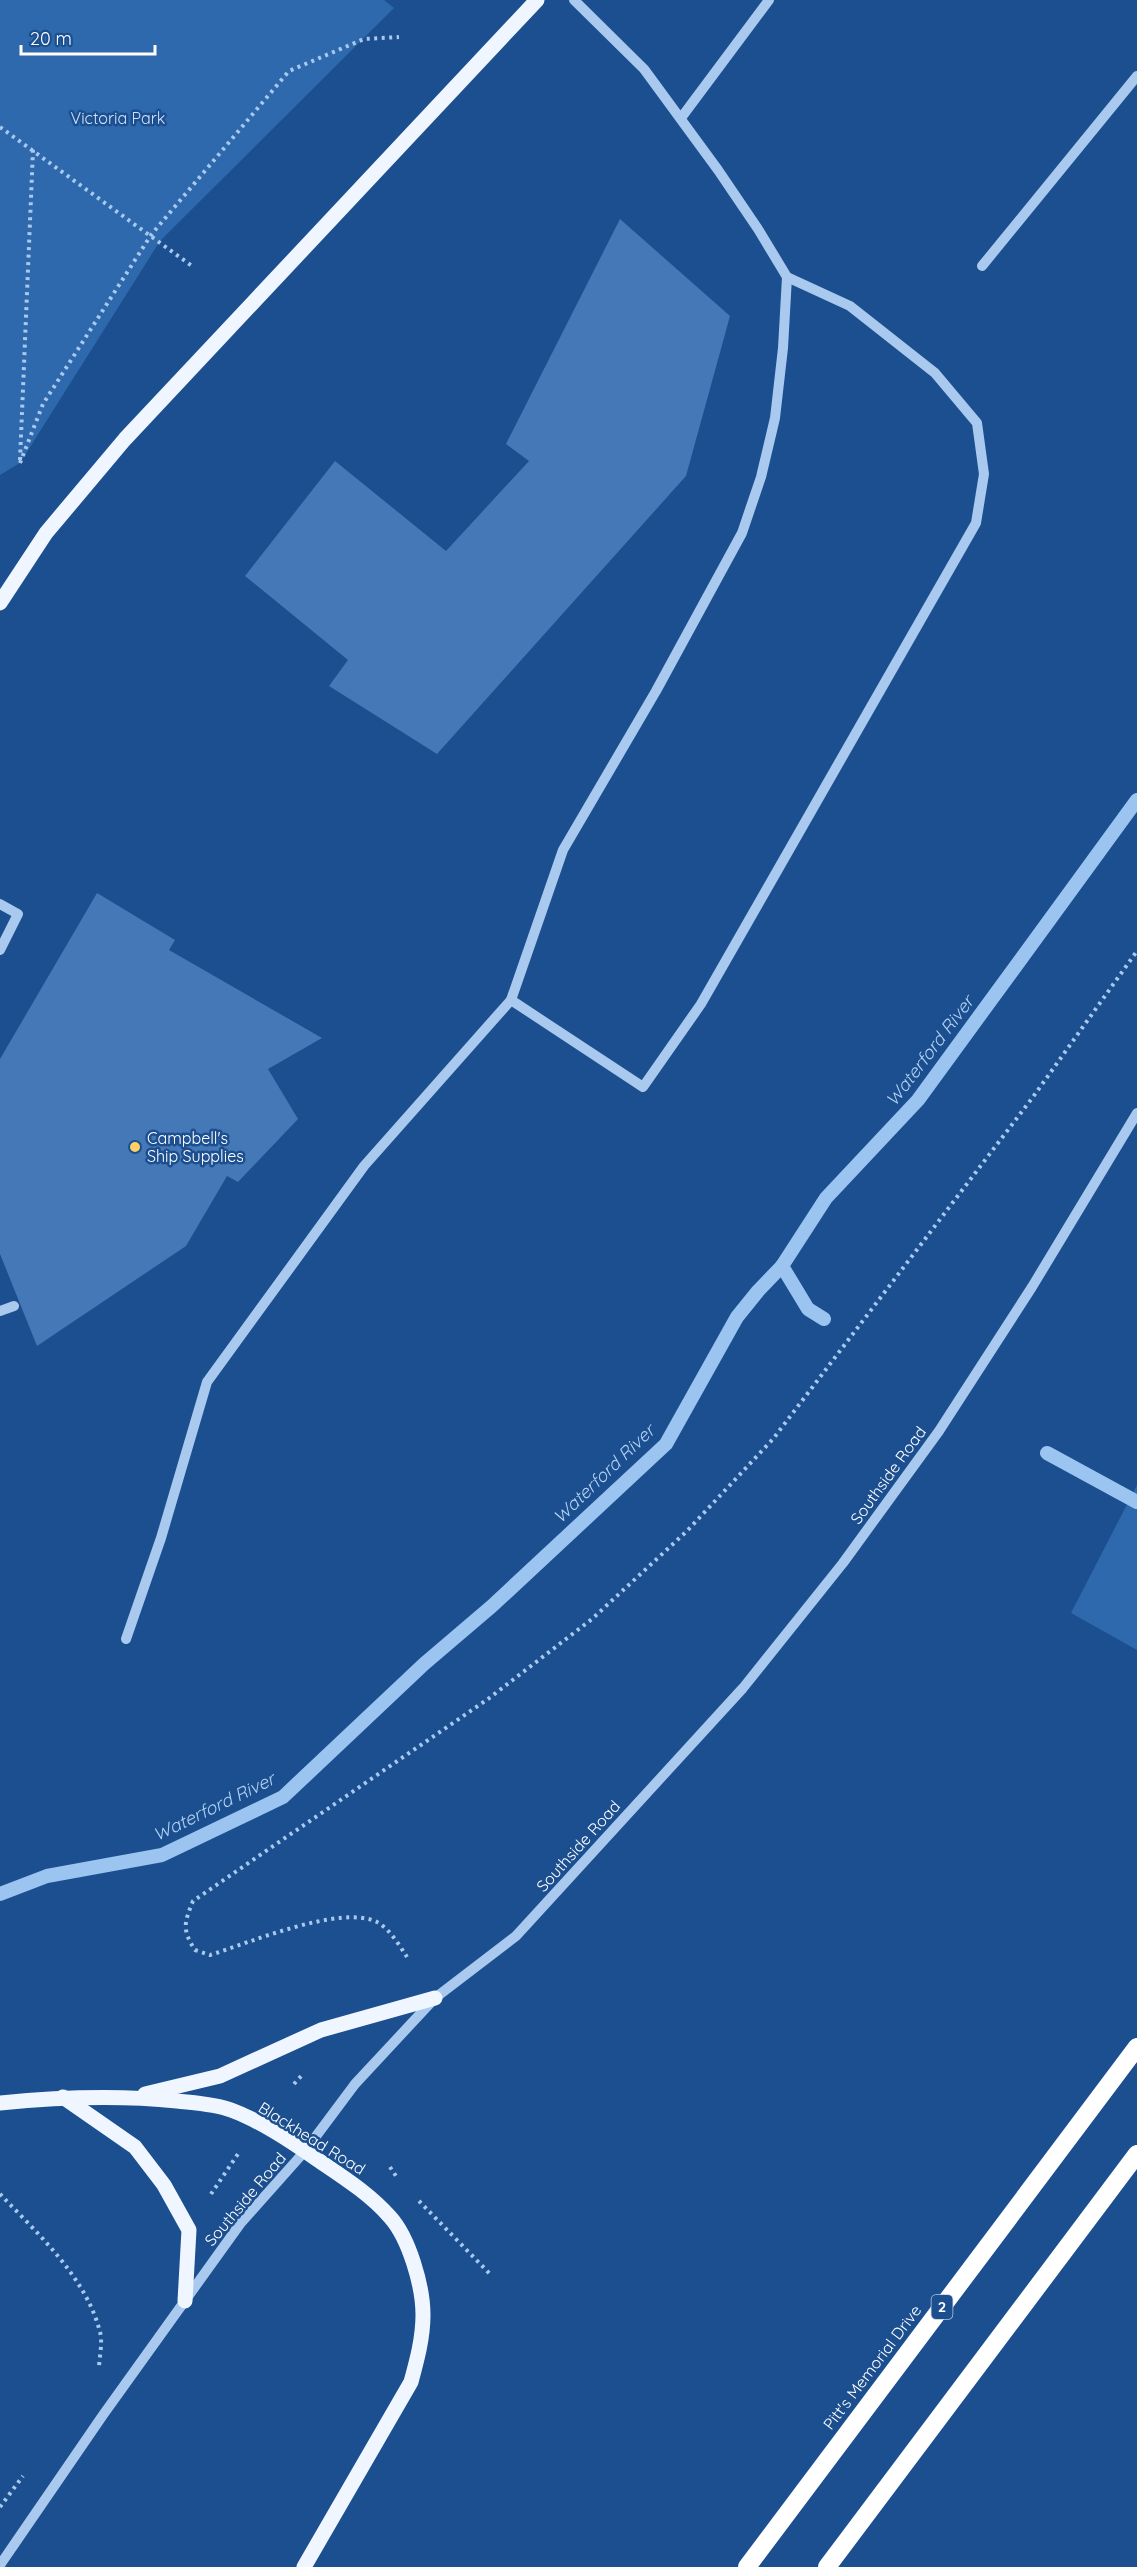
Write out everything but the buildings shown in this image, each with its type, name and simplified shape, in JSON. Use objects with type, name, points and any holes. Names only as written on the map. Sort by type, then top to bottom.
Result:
[{"type":"highway","name":"Pitt's Memorial Drive","points":[[747,2567],[1137,2047]]},
{"type":"highway","points":[[826,2567],[1137,2154]]},
{"type":"main road","points":[[0,603],[46,533],[124,439],[469,75],[537,0]]},
{"type":"main road","points":[[134,2097],[220,2076],[321,2030],[435,1998]]},
{"type":"main road","points":[[63,2097],[135,2147],[164,2185],[189,2230],[185,2301]]},
{"type":"main road","name":"Blackhead Road","points":[[0,2103],[63,2097],[134,2097],[198,2103],[231,2110],[305,2151],[361,2190],[391,2217],[405,2239],[416,2272],[423,2313],[420,2349],[411,2382],[304,2567]]},
{"type":"street","points":[[511,1000],[643,1087],[701,1004],[976,523],[984,474],[977,423],[935,373],[850,306],[787,277],[758,229],[644,69],[574,0]]},
{"type":"street","points":[[681,118],[769,0]]},
{"type":"street","points":[[982,266],[1137,76]]},
{"type":"street","points":[[126,1640],[161,1538],[207,1382],[364,1166],[511,1000],[563,850],[656,691],[742,533],[761,477],[775,418],[783,348],[787,277]]},
{"type":"street","points":[[0,904],[18,914],[0,950]]},
{"type":"street","name":"Southside Road","points":[[0,2565],[240,2224],[305,2151],[355,2084],[435,1998],[516,1936],[743,1688],[843,1563],[945,1422],[1032,1287],[1137,1113]]},
{"type":"street","points":[[0,1311],[14,1306]]},
{"type":"path","points":[[33,150],[20,464],[43,404],[151,234],[289,70],[364,39],[399,37]]},
{"type":"path","points":[[0,128],[151,234],[192,266]]},
{"type":"path","points":[[407,1957],[390,1933],[377,1922],[354,1917],[325,1919],[210,1955],[195,1950],[186,1936],[185,1919],[193,1901],[488,1699],[592,1619],[687,1531],[780,1430],[1033,1097],[1137,951]]},
{"type":"path","points":[[211,2193],[240,2151]]},
{"type":"path","points":[[390,2167],[399,2181]]},
{"type":"path","points":[[0,2194],[43,2239],[83,2290],[100,2334],[99,2370]]},
{"type":"path","points":[[413,2195],[490,2274]]},
{"type":"green space","name":"Victoria Park","points":[[0,0],[384,0],[394,8],[160,241],[20,463],[0,475]]},
{"type":"green space","points":[[1137,1485],[1137,1650],[1071,1613]]},
{"type":"waterway","name":"Waterford River","points":[[0,1894],[47,1876],[162,1855],[283,1797],[424,1664],[492,1606],[666,1444],[737,1317],[782,1266],[826,1198],[918,1100],[1137,800]]},
{"type":"waterway","points":[[782,1266],[808,1309],[824,1319]]},
{"type":"waterway","points":[[1047,1453],[1137,1502]]},
{"type":"place","name":"Campbell's Ship Supplies","points":[[135,1147]]}]
